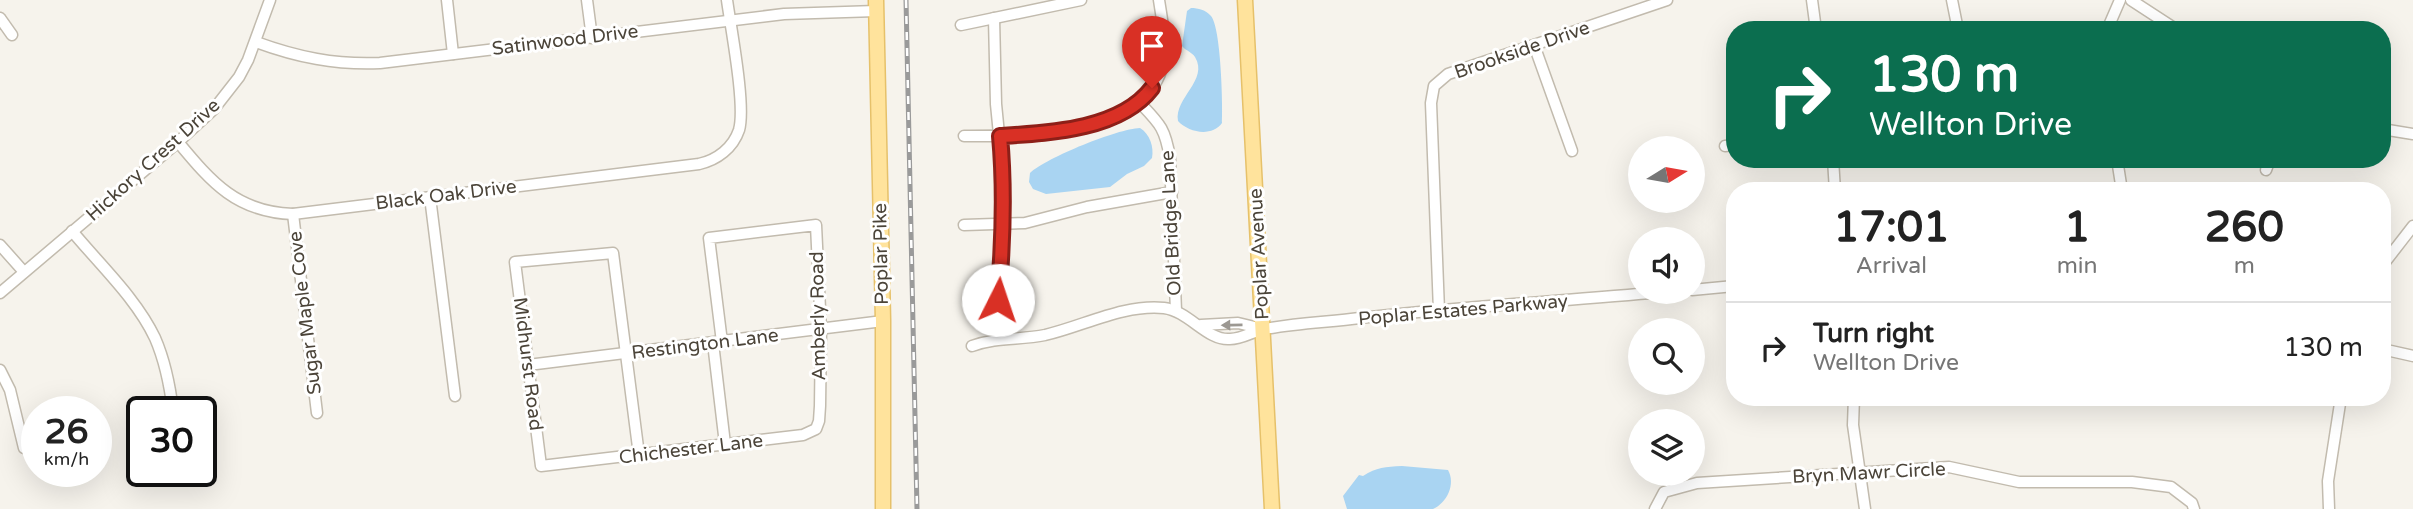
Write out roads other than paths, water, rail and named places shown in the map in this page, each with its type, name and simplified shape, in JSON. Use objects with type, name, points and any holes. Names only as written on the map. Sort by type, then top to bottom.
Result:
[{"type":"main road","name":"Poplar Avenue","points":[[1244,1],[1272,509]]},
{"type":"main road","name":"Poplar Pike","points":[[876,5],[883,321],[883,509]]},
{"type":"street","name":"Hickory Crest Drive","points":[[0,293],[178,142],[228,92],[239,77],[256,42],[270,0]]},
{"type":"street","points":[[447,0],[453,54]]},
{"type":"street","points":[[587,0],[592,38]]},
{"type":"street","points":[[727,0],[730,20]]},
{"type":"street","points":[[961,25],[1081,0]]},
{"type":"street","points":[[964,136],[1000,136],[1068,129],[1120,115],[1140,103],[1152,88],[1163,62],[1164,43],[1159,0]]},
{"type":"street","name":"Brookside Drive","points":[[1439,311],[1431,103],[1434,86],[1448,74],[1667,0]]},
{"type":"street","points":[[1812,0],[1815,21]]},
{"type":"street","points":[[1952,0],[1956,21]]},
{"type":"street","points":[[2111,21],[2120,0]]},
{"type":"street","points":[[2131,0],[2163,21]]},
{"type":"street","name":"Satinwood Drive","points":[[256,42],[304,58],[349,64],[380,63],[876,5]]},
{"type":"street","points":[[0,18],[12,35]]},
{"type":"street","points":[[995,18],[996,104],[1004,185],[998,300],[1003,339]]},
{"type":"street","name":"Black Oak Drive","points":[[178,142],[207,176],[231,197],[261,209],[293,214],[699,164],[719,156],[733,142],[740,127],[741,113],[730,20]]},
{"type":"street","points":[[1534,45],[1572,151]]},
{"type":"street","name":"Old Bridge Lane","points":[[1140,103],[1166,134],[1175,311]]},
{"type":"street","points":[[2391,130],[2413,134]]},
{"type":"street","points":[[964,225],[1046,220],[1087,208],[1171,192]]},
{"type":"street","points":[[430,197],[455,396]]},
{"type":"street","name":"Sugar Maple Cove","points":[[293,214],[317,413]]},
{"type":"street","name":"Amberly Road","points":[[717,342],[709,238],[816,225],[821,330],[820,406]]},
{"type":"street","points":[[2391,254],[2413,226]]},
{"type":"street","points":[[72,232],[148,325],[165,368],[170,396]]},
{"type":"street","points":[[0,245],[24,272]]},
{"type":"street","name":"Midhurst Road","points":[[541,466],[515,262],[613,253],[626,354]]},
{"type":"street","points":[[1705,289],[1726,287]]},
{"type":"street","name":"Poplar Estates Parkway","points":[[1175,311],[1199,324],[1218,339],[1227,340],[1263,329],[1628,295]]},
{"type":"street","points":[[972,346],[986,341],[1045,335],[1106,316],[1129,312],[1165,308],[1175,311]]},
{"type":"street","name":"Restington Lane","points":[[528,365],[883,321]]},
{"type":"street","points":[[717,342],[725,444]]},
{"type":"street","points":[[2391,351],[2413,356]]},
{"type":"street","points":[[626,354],[639,455]]},
{"type":"street","points":[[0,370],[10,390],[21,436]]},
{"type":"street","name":"Chichester Lane","points":[[541,466],[810,433],[816,429],[819,421],[820,406]]},
{"type":"street","points":[[1854,406],[1853,425],[1865,509]]},
{"type":"street","points":[[2329,509],[2328,481],[2340,406]]},
{"type":"street","name":"Bryn Mawr Circle","points":[[1655,509],[1661,495],[1668,490],[1697,483],[1949,467],[2020,482],[2132,482],[2171,487],[2192,503],[2194,509]]},
{"type":"water","points":[[1191,8],[1207,12],[1211,16],[1219,50],[1222,123],[1207,132],[1194,131],[1178,121],[1181,105],[1198,73],[1195,57],[1182,46],[1187,11]]},
{"type":"water","points":[[1140,128],[1150,141],[1152,158],[1110,187],[1046,194],[1033,189],[1029,182],[1030,173],[1067,152],[1100,138]]},
{"type":"water","points":[[1402,466],[1448,470],[1451,481],[1446,498],[1433,509],[1347,509],[1343,496],[1359,475],[1363,476],[1381,468]]},
{"type":"railway","points":[[906,0],[917,509]]}]
